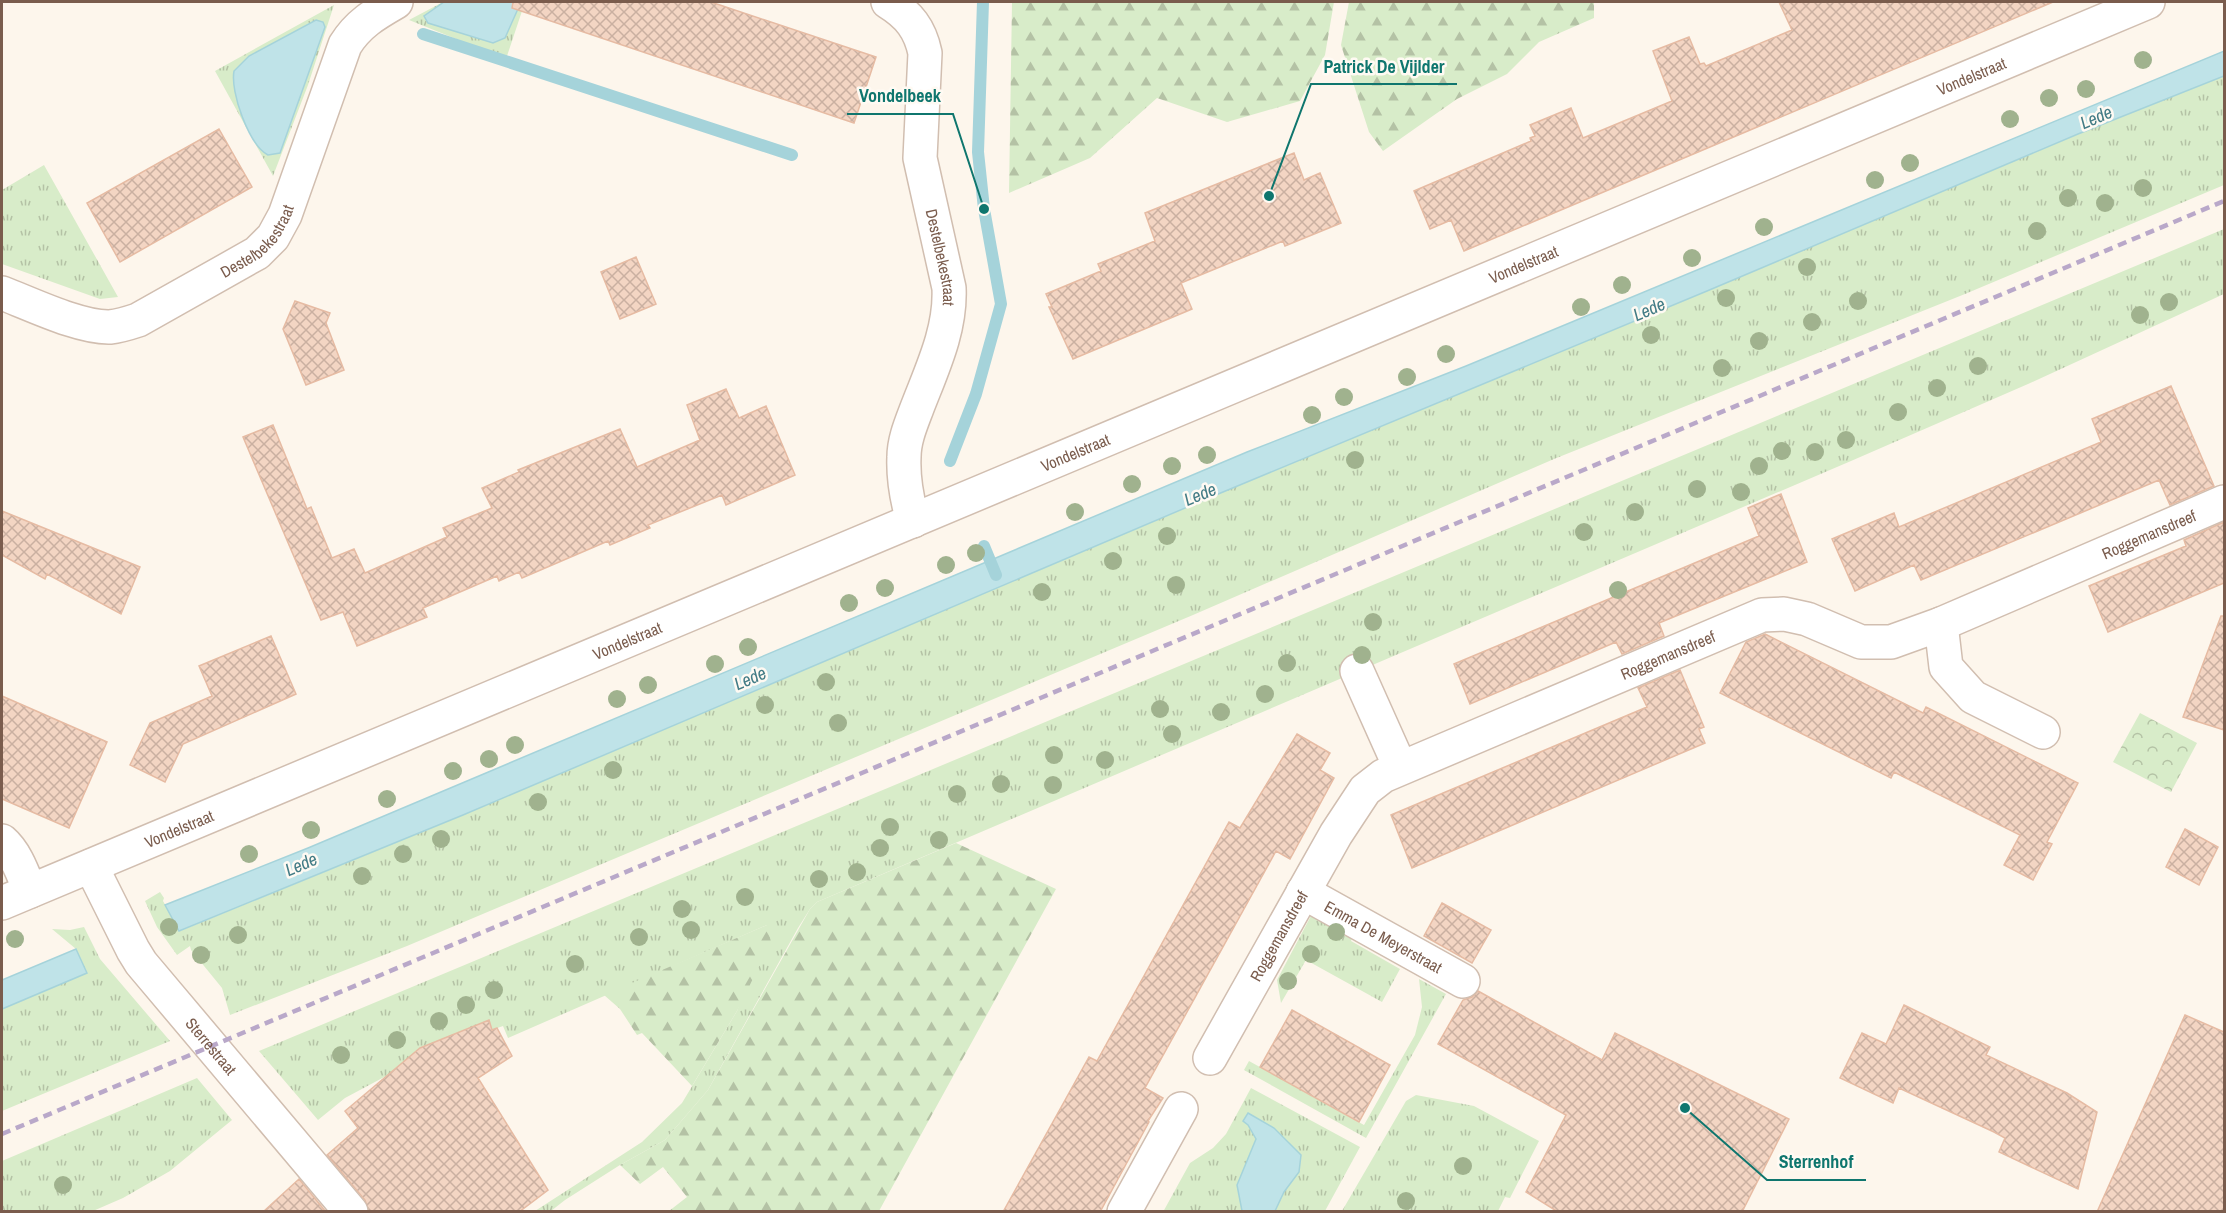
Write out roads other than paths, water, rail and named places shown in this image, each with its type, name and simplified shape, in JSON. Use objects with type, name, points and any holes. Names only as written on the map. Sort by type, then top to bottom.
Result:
[{"type":"street","name":"Destelbekestraat","points":[[2,293],[96,326],[124,325],[138,320],[256,253],[273,237],[282,220],[345,45],[353,32],[366,19],[396,2]]},
{"type":"street","name":"Destelbekestraat","points":[[888,2],[909,18],[917,28],[923,47],[920,158],[949,297],[947,325],[908,433],[903,455],[906,497],[912,521]]},
{"type":"street","name":"Vondelstraat","points":[[16,897],[2148,2]]},
{"type":"street","name":"Roggemansdreef","points":[[1210,1058],[1336,834],[1365,790],[1383,776],[1762,615],[1784,614],[1807,619],[1861,642],[1891,642],[1941,624],[2224,502]]},
{"type":"street","points":[[1941,624],[1946,667],[1973,697],[2043,732]]},
{"type":"street","points":[[1357,671],[1400,767]]},
{"type":"street","points":[[2,841],[18,864],[16,897]]},
{"type":"street","name":"Sterrestraat","points":[[91,866],[141,963],[351,1212]]},
{"type":"street","name":"Emma De Meyerstraat","points":[[1303,892],[1463,981]]},
{"type":"street","points":[[1124,1212],[1181,1109]]},
{"type":"water","points":[[444,2],[521,2],[505,38],[493,43],[428,23],[424,16]]},
{"type":"water","points":[[316,20],[323,22],[325,27],[280,153],[268,155],[254,141],[242,117],[235,92],[234,71],[249,56]]},
{"type":"water","name":"Lede","points":[[2224,51],[2224,76],[2078,134],[1211,497],[463,815],[179,931],[165,905],[308,848],[1247,452],[1466,366]]},
{"type":"water","points":[[76,949],[87,973],[2,1009],[2,980]]},
{"type":"water","points":[[1248,1113],[1274,1128],[1301,1155],[1299,1172],[1284,1192],[1275,1211],[1242,1211],[1237,1185],[1256,1139],[1243,1121]]},
{"type":"waterway","points":[[950,461],[976,394],[1001,304],[984,209],[978,152],[983,2]]},
{"type":"waterway","points":[[423,34],[792,155]]},
{"type":"waterway","points":[[984,546],[996,575]]},
{"type":"railway","points":[[2,1134],[2224,201]]},
{"type":"place","name":"Patrick De Vijlder","points":[[1269,196]]},
{"type":"place","name":"Vondelbeek","points":[[984,209]]},
{"type":"place","name":"Sterrenhof","points":[[1685,1108]]}]
